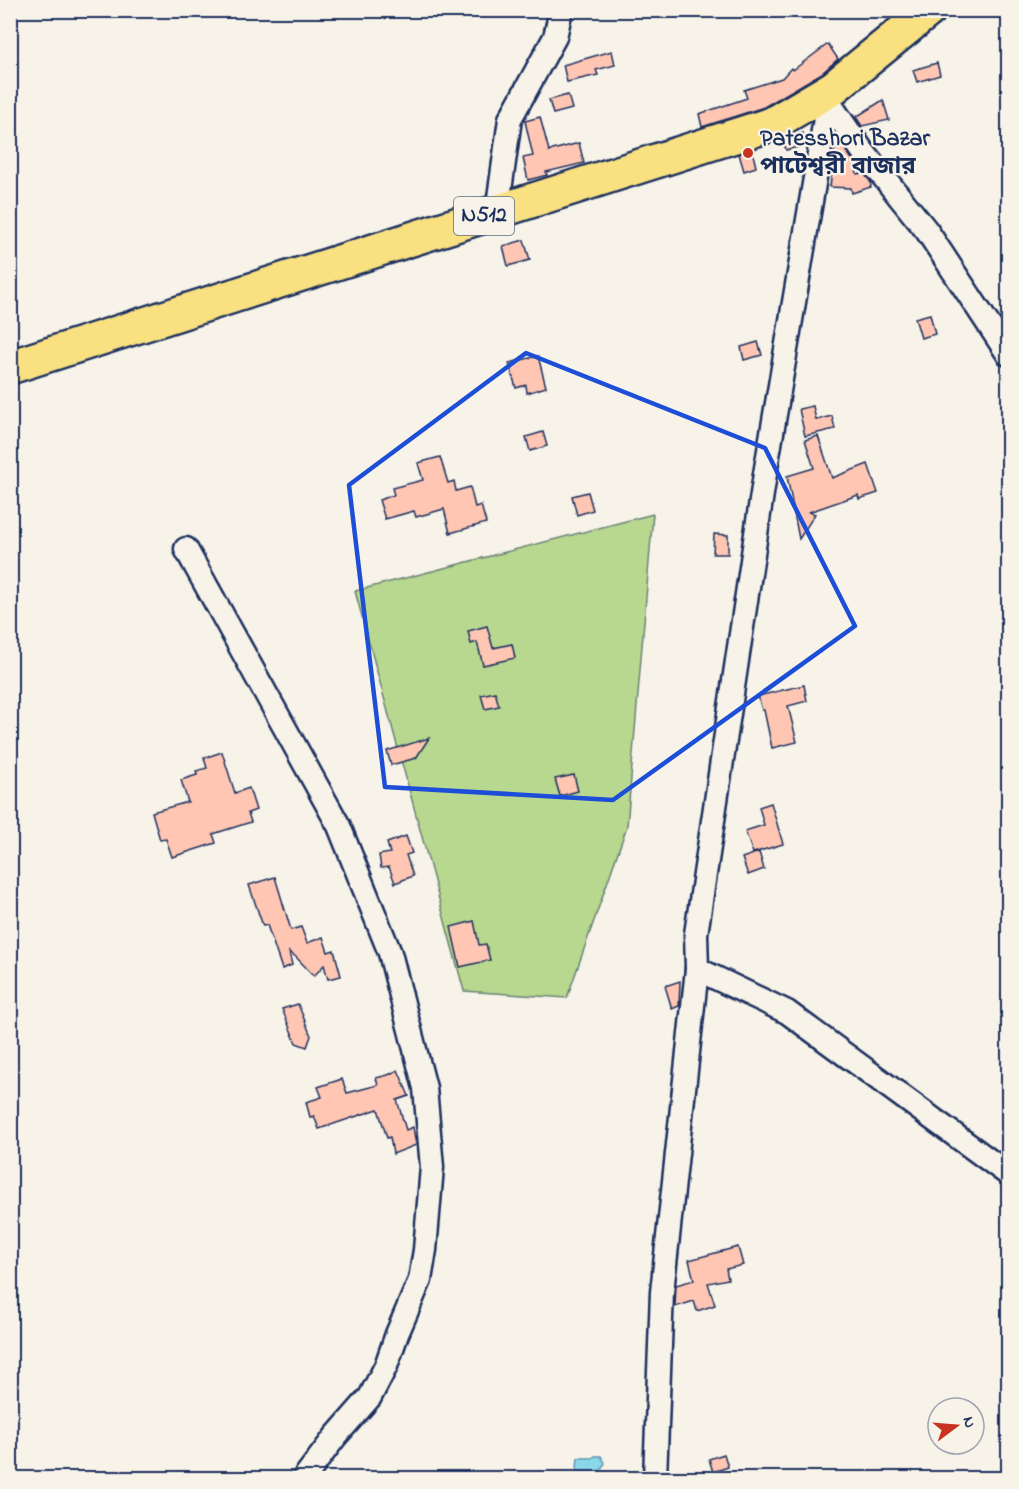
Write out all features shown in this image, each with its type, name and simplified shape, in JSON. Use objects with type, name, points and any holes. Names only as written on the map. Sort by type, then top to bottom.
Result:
[{"type":"highway","name":"N512","points":[[10,367],[772,124],[831,95],[929,10]]},
{"type":"street","points":[[497,212],[510,119],[555,38],[561,10]]},
{"type":"street","points":[[831,95],[861,149],[927,231],[1008,354]]},
{"type":"street","points":[[655,1479],[662,1292],[697,969],[696,934],[765,474],[831,95]]},
{"type":"street","points":[[186,549],[339,826],[390,953],[425,1088],[432,1167],[425,1250],[420,1280],[386,1366],[370,1397],[335,1437],[304,1479]]},
{"type":"street","points":[[697,969],[787,1012],[1008,1174]]},
{"type":"highlighted area","points":[[526,353],[765,448],[855,626],[613,800],[385,787],[349,485]]},
{"type":"green space","points":[[653,514],[627,826],[567,998],[464,991],[355,591]]},
{"type":"water","points":[[601,1456],[605,1463],[599,1474],[600,1478],[576,1478],[578,1458]]},
{"type":"building","points":[[828,44],[838,59],[822,73],[764,107],[702,127],[699,114],[747,98],[744,90],[782,78],[791,68],[793,70]]},
{"type":"building","points":[[612,51],[615,65],[596,70],[598,75],[567,82],[563,65]]},
{"type":"building","points":[[937,63],[940,75],[917,82],[913,70]]},
{"type":"building","points":[[568,95],[572,109],[553,114],[549,100]]},
{"type":"building","points":[[883,100],[889,120],[862,126],[856,117]]},
{"type":"building","points":[[540,117],[549,151],[579,143],[584,163],[546,172],[547,175],[528,180],[523,158],[533,156],[525,121]]},
{"type":"building","points":[[803,133],[806,145],[786,150],[783,139]]},
{"type":"building","points":[[836,136],[854,162],[857,174],[863,173],[870,181],[871,187],[852,193],[851,188],[830,187]]},
{"type":"building","points":[[752,150],[756,167],[744,171],[739,154]]},
{"type":"building","points":[[524,240],[530,260],[508,266],[503,246]]},
{"type":"building","points":[[930,314],[935,334],[921,338],[915,318]]},
{"type":"building","points":[[758,342],[762,355],[744,360],[741,347]]},
{"type":"building","points":[[538,356],[546,387],[527,393],[526,385],[516,388],[509,363]]},
{"type":"building","points":[[813,406],[816,420],[832,416],[835,429],[805,436],[799,409]]},
{"type":"building","points":[[543,432],[547,446],[530,451],[526,437]]},
{"type":"building","points":[[818,436],[832,478],[868,464],[878,493],[859,499],[858,495],[809,512],[815,514],[799,539],[787,476],[814,468],[805,440]]},
{"type":"building","points":[[440,457],[448,483],[454,481],[456,491],[470,487],[475,507],[481,505],[486,523],[450,533],[444,509],[416,517],[414,511],[385,519],[379,500],[394,495],[392,488],[423,480],[418,463]]},
{"type":"building","points":[[588,492],[593,510],[577,515],[572,496]]},
{"type":"building","points":[[714,534],[728,535],[728,554],[713,554]]},
{"type":"building","points":[[487,626],[493,648],[512,644],[515,658],[483,665],[477,642],[471,644],[468,631]]},
{"type":"building","points":[[804,685],[807,701],[788,706],[797,742],[772,748],[764,710],[762,710],[758,696]]},
{"type":"building","points":[[495,692],[499,706],[485,709],[481,695]]},
{"type":"building","points":[[429,738],[416,758],[391,765],[387,751]]},
{"type":"building","points":[[222,752],[235,793],[249,788],[256,810],[248,813],[251,822],[213,834],[216,843],[172,857],[166,839],[160,840],[152,812],[188,802],[181,780],[197,775],[196,771],[207,768],[204,758]]},
{"type":"building","points":[[574,775],[578,791],[560,796],[555,779]]},
{"type":"building","points":[[771,803],[783,844],[753,853],[745,831],[764,825],[759,807]]},
{"type":"building","points":[[406,836],[412,853],[406,855],[413,876],[395,883],[389,867],[381,868],[379,855],[390,853],[387,843]]},
{"type":"building","points":[[759,852],[764,869],[748,875],[742,858]]},
{"type":"building","points":[[275,877],[291,930],[301,927],[307,943],[323,937],[328,952],[334,950],[341,976],[328,979],[324,965],[314,976],[289,952],[292,965],[282,969],[267,925],[263,926],[249,885]]},
{"type":"building","points":[[474,921],[479,945],[486,944],[490,960],[460,967],[451,927]]},
{"type":"building","points":[[680,981],[679,1006],[672,1009],[665,986]]},
{"type":"building","points":[[298,1004],[311,1036],[307,1047],[296,1043],[282,1009]]},
{"type":"building","points":[[398,1070],[409,1096],[397,1100],[406,1130],[413,1127],[416,1145],[393,1154],[390,1137],[387,1138],[378,1109],[319,1129],[314,1116],[310,1117],[306,1102],[322,1097],[318,1087],[342,1079],[347,1093],[378,1085],[376,1078]]},
{"type":"building","points":[[738,1247],[743,1265],[726,1269],[728,1279],[708,1283],[715,1305],[697,1311],[694,1301],[675,1307],[676,1285],[694,1280],[689,1260]]},
{"type":"building","points":[[724,1454],[728,1467],[713,1472],[709,1459]]},
{"type":"place","name":"Patesshori Bazar পাটেশ্বরী বাজার","points":[[748,153]]}]
